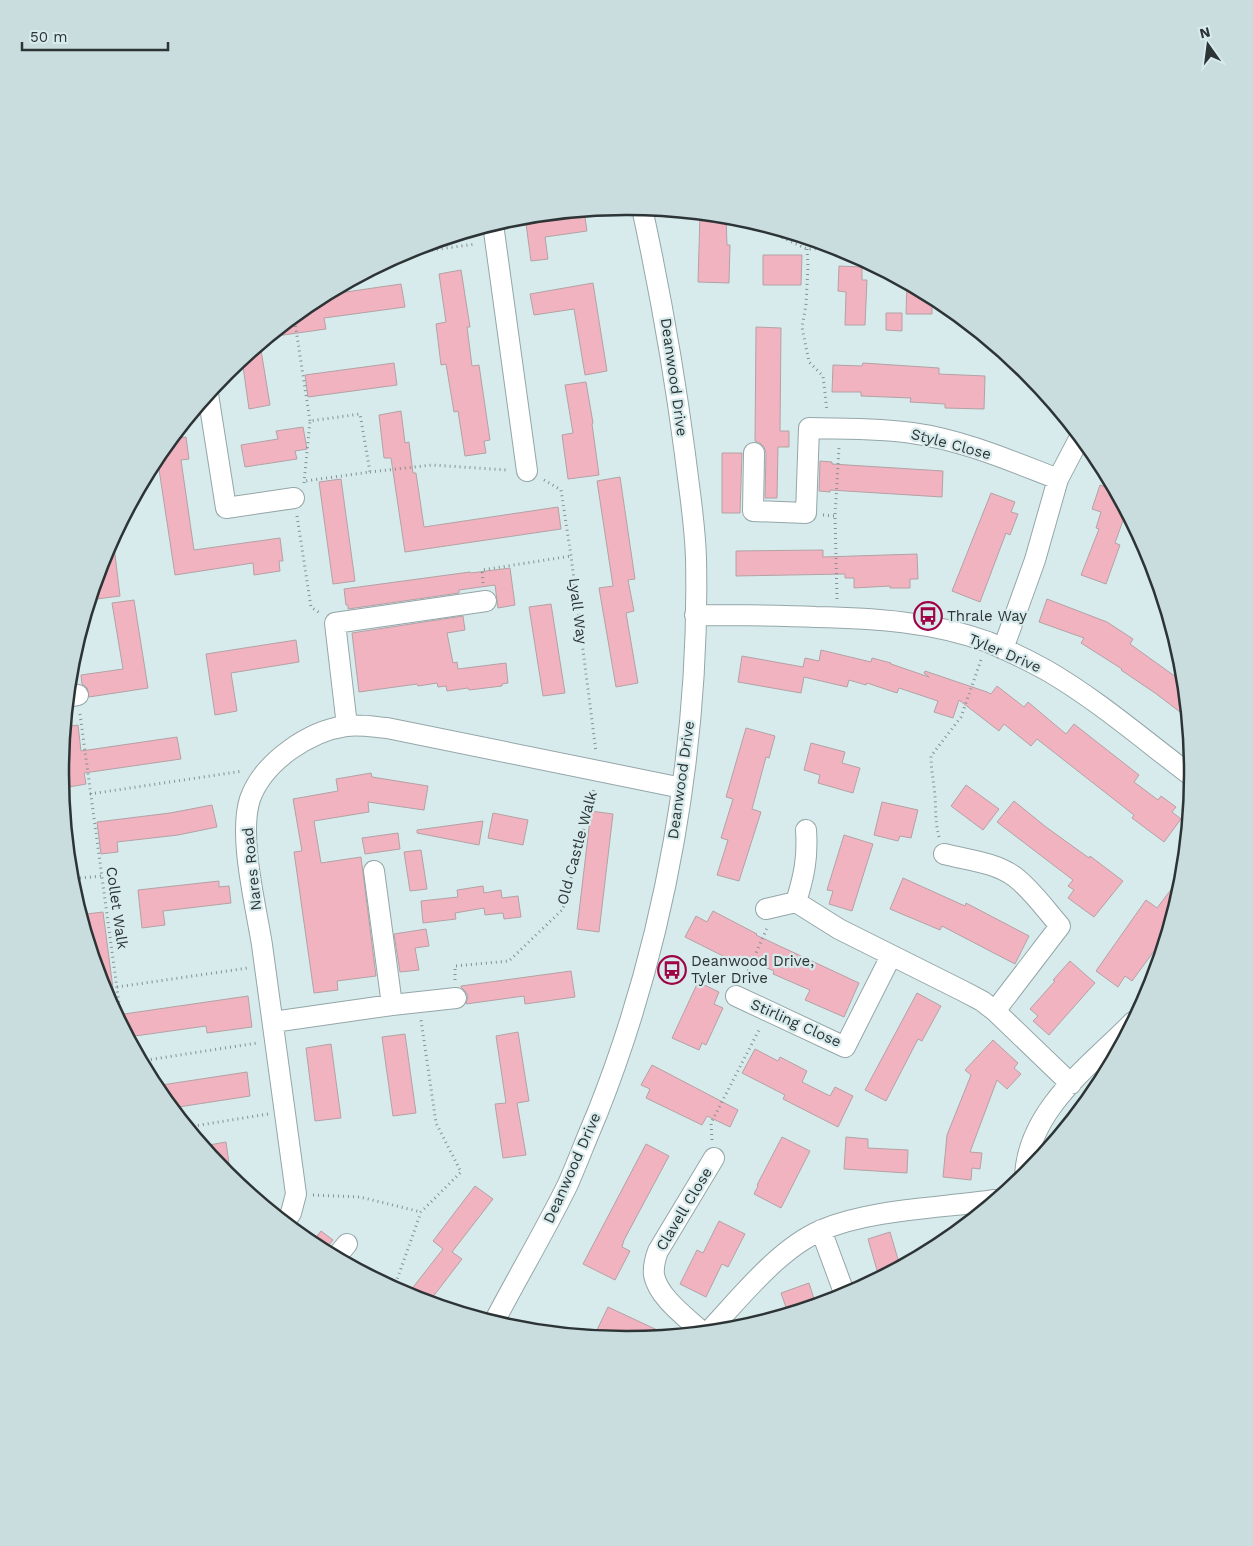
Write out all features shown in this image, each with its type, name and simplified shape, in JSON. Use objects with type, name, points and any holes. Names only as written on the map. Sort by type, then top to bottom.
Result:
[{"type":"street","name":"Deanwood Drive","points":[[497,1315],[568,1182],[605,1093],[620,1051],[637,997],[654,931],[670,858],[682,788],[692,693],[695,547],[667,325],[644,215]]},
{"type":"street","points":[[494,233],[527,471]]},
{"type":"street","points":[[209,403],[226,508],[294,498]]},
{"type":"street","name":"Style Close","points":[[754,453],[753,511],[806,513],[809,428],[885,430],[942,439],[966,445],[1058,479]]},
{"type":"street","points":[[995,646],[1035,560],[1058,479],[1076,444]]},
{"type":"street","points":[[347,726],[335,623],[486,601]]},
{"type":"street","name":"Tyler Drive","points":[[695,615],[762,615],[876,620],[911,624],[995,646],[1045,670],[1080,692],[1184,770]]},
{"type":"street","name":"Nares Road","points":[[296,1194],[246,830],[251,798],[262,778],[271,767],[303,741],[330,729],[365,725],[388,728],[682,788]]},
{"type":"street","points":[[796,902],[806,866],[808,851],[806,830]]},
{"type":"street","points":[[944,854],[986,864],[1015,877],[1060,926],[996,1011]]},
{"type":"street","points":[[374,871],[392,1005]]},
{"type":"street","points":[[766,909],[796,902],[839,929],[969,995],[996,1011],[1071,1084]]},
{"type":"street","name":"Stirling Close","points":[[736,996],[845,1047],[891,956]]},
{"type":"street","points":[[273,1022],[456,998]]},
{"type":"street","points":[[1027,1161],[1029,1146],[1048,1111],[1071,1084],[1118,1037]]},
{"type":"street","name":"Clavell Close","points":[[696,1326],[665,1297],[654,1276],[654,1264],[658,1251],[714,1158]]},
{"type":"street","points":[[289,1216],[296,1194]]},
{"type":"street","points":[[717,1323],[783,1255],[821,1230],[851,1220],[873,1216],[982,1202]]},
{"type":"street","points":[[821,1230],[842,1287]]},
{"type":"path","points":[[462,240],[494,233]]},
{"type":"path","points":[[782,237],[807,250],[817,249]]},
{"type":"path","points":[[295,325],[310,421],[305,481],[294,498],[311,607],[335,623]]},
{"type":"path","points":[[310,421],[360,414],[370,472]]},
{"type":"path","name":"Lyall Way","points":[[305,481],[432,465],[527,471],[561,490],[599,771]]},
{"type":"path","points":[[486,601],[482,570],[571,556]]},
{"type":"path","points":[[944,854],[936,827],[931,756],[961,717],[995,646]]},
{"type":"path","name":"Collet Walk","points":[[74,701],[90,794],[120,1005]]},
{"type":"path","points":[[90,794],[271,767]]},
{"type":"path","name":"Old Castle Walk","points":[[456,998],[455,966],[509,961],[563,909],[599,771]]},
{"type":"path","points":[[78,878],[102,876]]},
{"type":"path","points":[[736,996],[769,923],[766,909]]},
{"type":"path","points":[[117,987],[265,966]]},
{"type":"path","points":[[397,1281],[420,1212],[461,1172],[436,1124],[419,1002]]},
{"type":"path","points":[[714,1158],[710,1123],[768,1012]]},
{"type":"path","points":[[148,1060],[260,1042],[273,1022]]},
{"type":"path","points":[[195,1126],[286,1111]]},
{"type":"path","points":[[296,1194],[360,1197],[420,1212]]},
{"type":"building","points":[[585,217],[587,231],[545,237],[548,259],[531,261],[526,225]]},
{"type":"building","points":[[700,220],[726,225],[727,245],[730,245],[729,283],[698,282]]},
{"type":"building","points":[[763,255],[802,255],[801,285],[763,285]]},
{"type":"building","points":[[839,266],[862,268],[862,280],[867,280],[865,325],[845,325],[846,292],[838,291]]},
{"type":"building","points":[[461,270],[470,327],[467,327],[472,366],[479,365],[490,440],[484,441],[486,453],[465,456],[458,411],[454,412],[446,364],[441,365],[436,324],[446,322],[439,274]]},
{"type":"building","points":[[593,283],[607,371],[585,375],[574,309],[534,315],[530,294]]},
{"type":"building","points":[[401,284],[405,307],[324,318],[326,329],[282,335],[317,309],[344,292]]},
{"type":"building","points":[[907,291],[932,307],[932,314],[906,314]]},
{"type":"building","points":[[886,313],[902,313],[902,331],[886,330]]},
{"type":"building","points":[[756,327],[781,328],[780,431],[789,431],[789,447],[778,447],[777,498],[765,498],[766,453],[764,447],[755,441]]},
{"type":"building","points":[[261,352],[270,405],[249,409],[243,369]]},
{"type":"building","points":[[394,363],[397,385],[308,397],[305,375]]},
{"type":"building","points":[[863,363],[939,368],[939,374],[985,376],[984,409],[945,408],[945,404],[910,402],[911,398],[861,396],[861,392],[832,392],[833,365],[862,366]]},
{"type":"building","points":[[586,382],[599,475],[568,479],[562,435],[573,433],[565,385]]},
{"type":"building","points":[[401,411],[405,443],[409,442],[413,473],[416,473],[424,527],[558,507],[561,529],[405,552],[391,458],[384,458],[379,415]]},
{"type":"building","points":[[303,427],[307,449],[295,451],[297,459],[245,467],[241,445],[278,439],[276,431]]},
{"type":"building","points":[[186,437],[189,459],[181,460],[194,550],[280,538],[283,561],[279,561],[280,571],[254,575],[253,563],[175,575],[159,469],[181,438]]},
{"type":"building","points":[[722,453],[742,453],[740,513],[722,513]]},
{"type":"building","points":[[820,461],[832,462],[832,464],[943,471],[942,497],[830,490],[830,492],[819,491]]},
{"type":"building","points":[[620,477],[635,579],[628,580],[634,611],[626,613],[638,683],[616,687],[599,588],[613,586],[597,481]]},
{"type":"building","points":[[341,479],[355,581],[333,584],[319,482]]},
{"type":"building","points":[[1100,485],[1105,487],[1123,519],[1115,543],[1120,545],[1106,584],[1081,575],[1099,529],[1096,528],[1101,512],[1092,509]]},
{"type":"building","points":[[991,493],[1015,502],[1011,512],[1018,514],[1010,535],[1006,533],[980,602],[952,591]]},
{"type":"building","points":[[823,550],[823,557],[917,554],[918,579],[910,579],[910,588],[890,588],[890,586],[854,588],[854,578],[845,578],[845,574],[736,576],[736,551]]},
{"type":"building","points":[[115,552],[120,596],[97,599],[98,594]]},
{"type":"building","points":[[510,568],[515,605],[498,608],[495,585],[459,590],[459,593],[348,609],[348,605],[346,605],[344,589]]},
{"type":"building","points":[[1047,599],[1107,622],[1133,639],[1130,644],[1176,677],[1180,712],[1122,669],[1081,643],[1084,638],[1039,622]]},
{"type":"building","points":[[134,600],[148,688],[89,697],[87,688],[82,684],[81,675],[123,669],[112,603]]},
{"type":"building","points":[[551,604],[565,693],[543,696],[529,607]]},
{"type":"building","points":[[463,616],[465,630],[447,633],[453,663],[457,662],[458,669],[506,663],[508,683],[502,684],[502,686],[469,690],[468,688],[447,691],[446,686],[438,687],[437,683],[359,692],[352,633]]},
{"type":"building","points":[[296,640],[299,662],[231,673],[237,711],[215,715],[206,654]]},
{"type":"building","points":[[821,650],[871,662],[872,658],[929,677],[924,673],[925,671],[991,694],[997,686],[1024,707],[1028,702],[1066,734],[1074,724],[1139,775],[1134,782],[1158,800],[1161,796],[1176,807],[1172,812],[1181,819],[1164,842],[1132,818],[1134,815],[1037,739],[1031,746],[1004,724],[999,731],[959,700],[953,718],[934,712],[938,701],[899,688],[897,693],[867,683],[866,685],[849,680],[847,687],[804,677],[801,693],[738,682],[742,656],[803,667],[805,658],[819,661]]},
{"type":"building","points":[[78,725],[81,751],[177,737],[181,759],[84,773],[86,784],[69,787],[71,726]]},
{"type":"building","points":[[746,728],[775,736],[769,758],[766,757],[752,809],[761,812],[739,881],[717,875],[728,840],[721,838],[733,799],[726,797]]},
{"type":"building","points":[[811,743],[845,752],[842,763],[860,768],[853,793],[818,783],[820,775],[804,770]]},
{"type":"building","points":[[371,773],[372,777],[428,786],[424,810],[368,802],[369,812],[314,821],[321,863],[361,857],[376,976],[337,981],[338,990],[314,993],[294,852],[302,851],[293,799],[338,791],[336,779]]},
{"type":"building","points":[[966,785],[999,809],[983,830],[951,806]]},
{"type":"building","points":[[1014,801],[1046,827],[1089,858],[1090,856],[1123,881],[1094,917],[1068,898],[1074,890],[1068,886],[1073,880],[997,822]]},
{"type":"building","points":[[882,802],[918,810],[911,838],[900,836],[898,841],[874,835]]},
{"type":"building","points":[[212,805],[217,827],[178,835],[117,842],[118,852],[101,854],[97,822],[170,813]]},
{"type":"building","points":[[591,811],[613,814],[599,932],[577,929]]},
{"type":"building","points":[[493,813],[528,820],[523,845],[488,838]]},
{"type":"building","points":[[483,821],[479,845],[417,833],[417,830]]},
{"type":"building","points":[[398,833],[400,849],[365,854],[362,838]]},
{"type":"building","points":[[844,835],[873,844],[852,911],[829,904],[833,891],[827,890]]},
{"type":"building","points":[[421,850],[427,889],[410,891],[404,852]]},
{"type":"building","points":[[903,878],[965,906],[966,903],[1029,936],[1015,964],[942,926],[940,930],[890,909]]},
{"type":"building","points":[[219,881],[219,887],[229,886],[231,903],[163,911],[165,925],[142,928],[138,890]]},
{"type":"building","points":[[483,886],[484,893],[501,890],[502,898],[518,896],[521,917],[504,919],[503,913],[485,915],[484,908],[455,913],[456,919],[423,923],[421,901],[458,897],[457,890]]},
{"type":"building","points":[[1173,888],[1156,948],[1132,981],[1125,976],[1118,987],[1096,971],[1146,900],[1157,908]]},
{"type":"building","points":[[713,911],[756,935],[859,983],[844,1017],[805,1000],[810,990],[773,974],[774,971],[744,958],[741,965],[685,937],[696,916],[707,922]]},
{"type":"building","points":[[103,912],[113,991],[98,952],[87,914]]},
{"type":"building","points":[[426,929],[429,946],[415,948],[419,970],[400,972],[394,934]]},
{"type":"building","points":[[1070,961],[1095,983],[1049,1035],[1033,1021],[1038,1016],[1030,1009]]},
{"type":"building","points":[[571,971],[575,997],[525,1004],[524,996],[466,1004],[468,996],[461,987],[461,986]]},
{"type":"building","points":[[698,982],[719,992],[714,1004],[723,1008],[706,1045],[702,1043],[699,1050],[672,1038]]},
{"type":"building","points":[[917,993],[941,1006],[922,1041],[918,1039],[886,1101],[865,1090]]},
{"type":"building","points":[[248,996],[252,1027],[207,1033],[206,1026],[135,1036],[123,1014]]},
{"type":"building","points":[[518,1032],[529,1101],[517,1103],[526,1155],[503,1158],[495,1104],[506,1103],[496,1036]]},
{"type":"building","points":[[405,1034],[416,1113],[393,1116],[382,1037]]},
{"type":"building","points":[[993,1040],[1018,1063],[1014,1068],[1021,1074],[1007,1089],[997,1080],[970,1152],[982,1153],[980,1169],[972,1168],[971,1180],[943,1177],[947,1135],[971,1075],[965,1070]]},
{"type":"building","points":[[331,1044],[341,1118],[315,1121],[306,1048]]},
{"type":"building","points":[[755,1049],[778,1061],[780,1057],[807,1071],[802,1082],[830,1096],[835,1087],[853,1096],[838,1127],[783,1099],[785,1095],[742,1073]]},
{"type":"building","points":[[652,1065],[738,1110],[730,1127],[707,1116],[702,1125],[646,1098],[650,1089],[641,1085]]},
{"type":"building","points":[[247,1072],[250,1096],[180,1107],[164,1085]]},
{"type":"building","points":[[782,1137],[810,1151],[781,1208],[754,1194]]},
{"type":"building","points":[[846,1137],[868,1139],[868,1148],[908,1150],[907,1173],[844,1169]]},
{"type":"building","points":[[226,1142],[229,1164],[211,1145]]},
{"type":"building","points":[[646,1144],[669,1156],[624,1240],[622,1247],[630,1251],[615,1280],[583,1264]]},
{"type":"building","points":[[475,1186],[493,1199],[452,1252],[462,1259],[434,1296],[413,1288],[443,1249],[433,1241]]},
{"type":"building","points":[[719,1221],[745,1234],[728,1267],[722,1264],[706,1297],[680,1284],[697,1250],[703,1253]]},
{"type":"building","points":[[321,1231],[333,1240],[329,1245],[317,1237]]},
{"type":"building","points":[[890,1232],[898,1260],[877,1271],[868,1239]]},
{"type":"building","points":[[809,1283],[814,1298],[786,1307],[781,1293]]},
{"type":"building","points":[[608,1307],[658,1330],[626,1331],[597,1330]]},
{"type":"place","name":"Thrale Way","points":[[928,616]]},
{"type":"place","name":"Deanwood Drive, Tyler Drive","points":[[672,970]]}]
